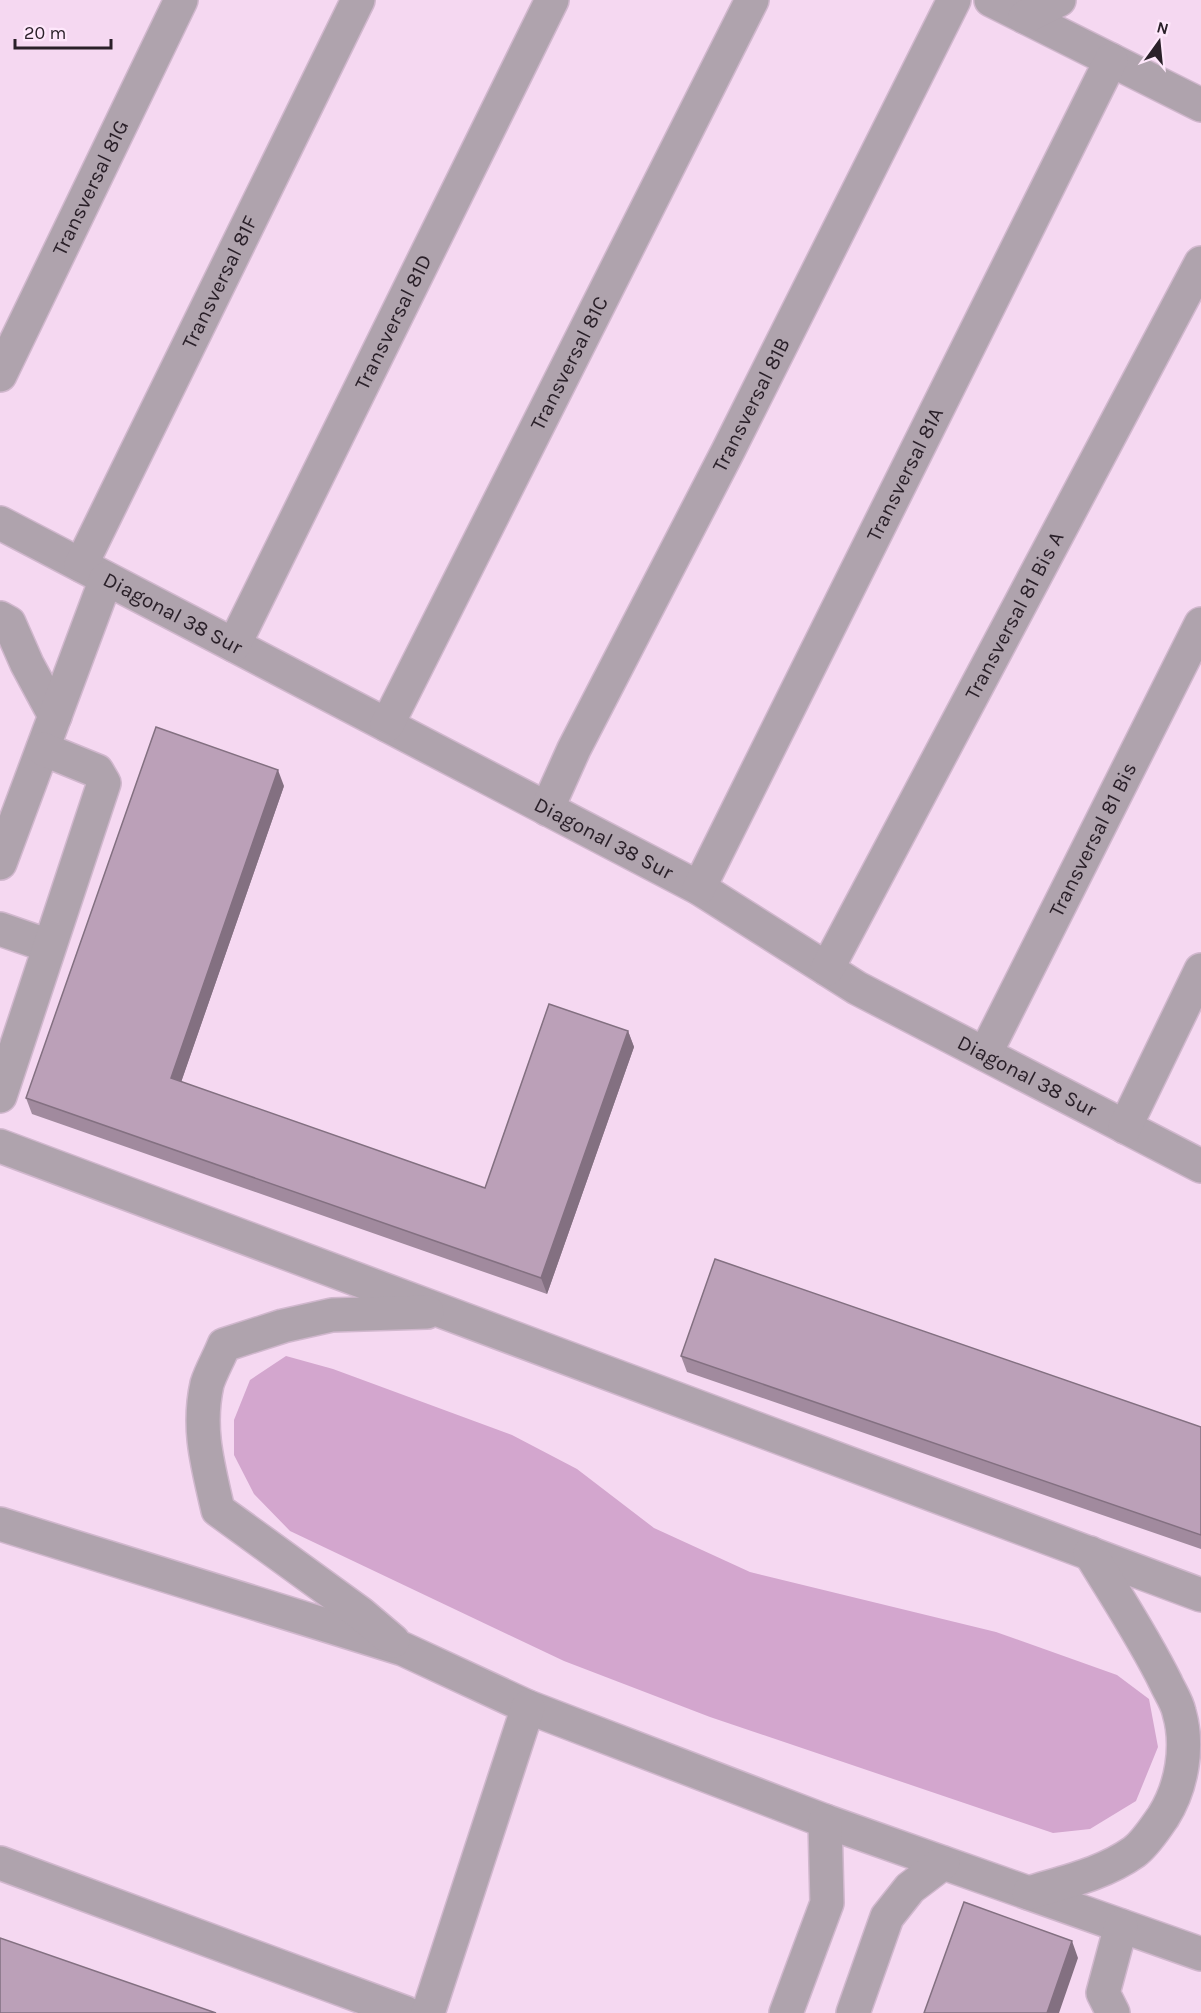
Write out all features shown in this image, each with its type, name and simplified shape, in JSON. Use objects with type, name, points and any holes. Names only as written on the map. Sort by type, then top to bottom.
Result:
[{"type":"street","name":"Transversal 81G","points":[[0,375],[181,0]]},
{"type":"street","name":"Transversal 81F","points":[[0,863],[56,716],[94,572],[358,0]]},
{"type":"street","name":"Transversal 81D","points":[[234,645],[552,0]]},
{"type":"street","name":"Transversal 81C","points":[[387,725],[752,0]]},
{"type":"street","name":"Transversal 81B","points":[[547,809],[574,749],[728,451],[954,0]]},
{"type":"street","points":[[991,0],[1111,60],[1194,94]]},
{"type":"street","points":[[1025,17],[1059,0]]},
{"type":"street","name":"Transversal 81A","points":[[699,888],[1111,60]]},
{"type":"street","name":"Transversal 81 Bis A","points":[[827,969],[1201,263]]},
{"type":"street","name":"Diagonal 38 Sur","points":[[0,523],[699,888],[857,987],[1201,1166]]},
{"type":"street","points":[[0,618],[9,623],[27,664],[56,716]]},
{"type":"street","name":"Transversal 81 Bis","points":[[985,1054],[1201,624]]},
{"type":"street","points":[[0,1096],[104,783],[97,771],[43,748]]},
{"type":"street","points":[[0,929],[49,946]]},
{"type":"street","points":[[1125,1127],[1201,970]]},
{"type":"street","points":[[0,1146],[1201,1595]]},
{"type":"street","points":[[403,1650],[360,1613],[218,1510],[206,1459],[201,1422],[208,1383],[224,1345],[283,1326],[332,1315],[444,1312]]},
{"type":"street","points":[[0,1524],[403,1650],[528,1707],[825,1821],[1201,1954]]},
{"type":"street","points":[[1029,1893],[1098,1872],[1136,1851],[1155,1829],[1170,1805],[1178,1783],[1183,1734],[1179,1710],[1158,1666],[1090,1553]]},
{"type":"street","points":[[428,2013],[528,1707]]},
{"type":"street","points":[[786,2013],[827,1903],[825,1821]]},
{"type":"street","points":[[0,1863],[406,2013]]},
{"type":"street","points":[[853,2013],[887,1917],[910,1888],[943,1863]]},
{"type":"street","points":[[1113,2013],[1103,1993],[1122,1926]]},
{"type":"shaded area","points":[[286,1356],[333,1369],[512,1435],[577,1469],[654,1528],[750,1572],[996,1632],[1117,1675],[1149,1699],[1158,1747],[1136,1801],[1090,1829],[1053,1833],[710,1717],[564,1661],[290,1531],[254,1494],[234,1455],[234,1420],[250,1380]]},
{"type":"building","points":[[156,727],[278,770],[171,1078],[485,1188],[549,1004],[628,1031],[541,1278],[26,1098]]},
{"type":"building","points":[[715,1259],[1201,1427],[1201,1535],[681,1356]]},
{"type":"building","points":[[964,1902],[1072,1941],[1047,2013],[924,2013]]},
{"type":"building","points":[[0,1938],[216,2013],[0,2013]]}]
